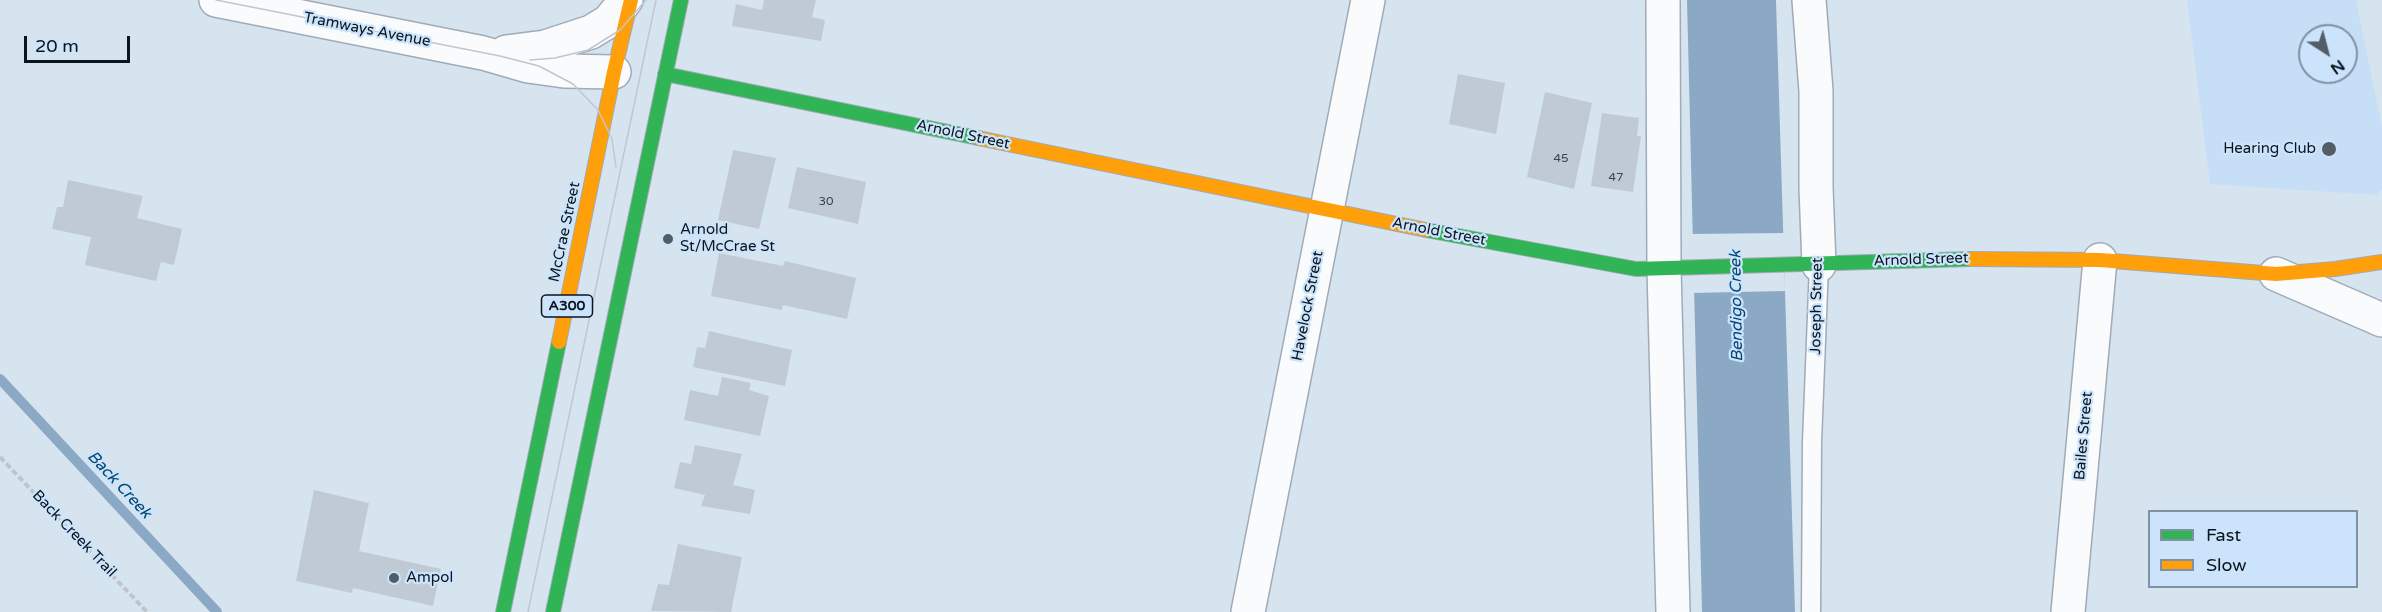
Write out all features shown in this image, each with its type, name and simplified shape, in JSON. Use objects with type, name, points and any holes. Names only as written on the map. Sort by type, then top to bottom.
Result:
[{"type":"main road","name":"McCrae Street","points":[[503,612],[605,122],[622,72],[631,0]]},
{"type":"main road","name":"A300","points":[[553,612],[681,0]]},
{"type":"main road","name":"Arnold Street","points":[[649,73],[665,74],[1327,209],[1636,269],[1819,265],[1924,259],[2100,261],[2276,274],[2382,262]]},
{"type":"street","name":"Tramways Avenue","points":[[216,0],[273,5],[483,53],[510,63],[545,69],[622,72]]},
{"type":"street","name":"Tramways Avenue","points":[[483,53],[545,47],[578,38],[591,33],[609,21],[626,0]]},
{"type":"street","name":"Havelock Street","points":[[1248,612],[1368,0]]},
{"type":"street","points":[[1663,0],[1670,269],[1673,612]]},
{"type":"street","name":"Joseph Street","points":[[1809,0],[1816,91],[1819,265]]},
{"type":"street","name":"Bailes Street","points":[[2068,612],[2100,261]]},
{"type":"street","name":"Arnold Street","points":[[2276,274],[2382,320]]},
{"type":"lane","name":"Joseph Street","points":[[1811,612],[1812,442],[1819,265]]},
{"type":"path","name":"Back Creek Trail","points":[[0,457],[147,612]]},
{"type":"shaded area","points":[[2187,0],[2356,0],[2382,127],[2382,189],[2377,195],[2210,184]]},
{"type":"water","name":"Bendigo Creek","points":[[1687,0],[1776,0],[1795,612],[1702,612]]},
{"type":"pier","points":[[1784,233],[1785,291],[1691,293],[1689,234]]},
{"type":"building","points":[[764,0],[816,0],[812,17],[825,20],[821,41],[732,26],[736,4],[762,10]]},
{"type":"building","points":[[1458,74],[1505,83],[1496,134],[1449,124]]},
{"type":"building","points":[[1545,92],[1592,103],[1574,189],[1527,177]]},
{"type":"building","points":[[1602,113],[1639,118],[1637,136],[1641,136],[1633,192],[1591,186]]},
{"type":"building","points":[[733,150],[776,158],[759,229],[718,220]]},
{"type":"building","points":[[797,167],[866,182],[858,224],[788,208]]},
{"type":"building","points":[[68,180],[143,196],[137,218],[182,229],[174,265],[161,262],[156,281],[85,265],[91,237],[52,229],[57,207],[63,207]]},
{"type":"building","points":[[719,253],[783,266],[785,261],[856,278],[847,319],[783,305],[782,310],[711,296]]},
{"type":"building","points":[[709,331],[792,350],[785,386],[693,367],[697,347],[705,348]]},
{"type":"building","points":[[722,377],[751,383],[749,390],[769,396],[760,436],[684,420],[690,390],[718,396]]},
{"type":"building","points":[[695,445],[742,454],[733,485],[755,490],[750,514],[701,506],[705,495],[674,488],[680,462],[691,464]]},
{"type":"building","points":[[314,490],[369,503],[359,551],[441,569],[433,606],[353,588],[352,593],[296,581]]},
{"type":"building","points":[[678,544],[742,557],[731,612],[651,611],[658,584],[669,585]]},
{"type":"waterway","name":"Back Creek","points":[[0,379],[217,612]]},
{"type":"tram line","points":[[216,0],[500,56],[539,66],[573,84],[598,110],[612,139],[616,167]]},
{"type":"tram line","points":[[530,60],[555,58],[588,50],[620,30],[646,0]]},
{"type":"tram line","points":[[528,612],[656,0]]},
{"type":"traffic: fast","points":[[553,612],[681,0]]},
{"type":"traffic: fast","points":[[665,74],[978,138]]},
{"type":"traffic: fast","points":[[1426,230],[1636,269],[1970,259]]},
{"type":"traffic: fast","points":[[503,612],[559,342]]},
{"type":"traffic: slow","points":[[559,342],[614,72],[631,0]]},
{"type":"traffic: slow","points":[[978,138],[1426,230]]},
{"type":"traffic: slow","points":[[1970,259],[2100,260],[2276,274],[2382,262]]},
{"type":"place","name":"Hearing Club","points":[[2329,149]]},
{"type":"place","name":"Arnold St/McCrae St","points":[[668,239]]},
{"type":"place","name":"Ampol","points":[[394,578]]}]
